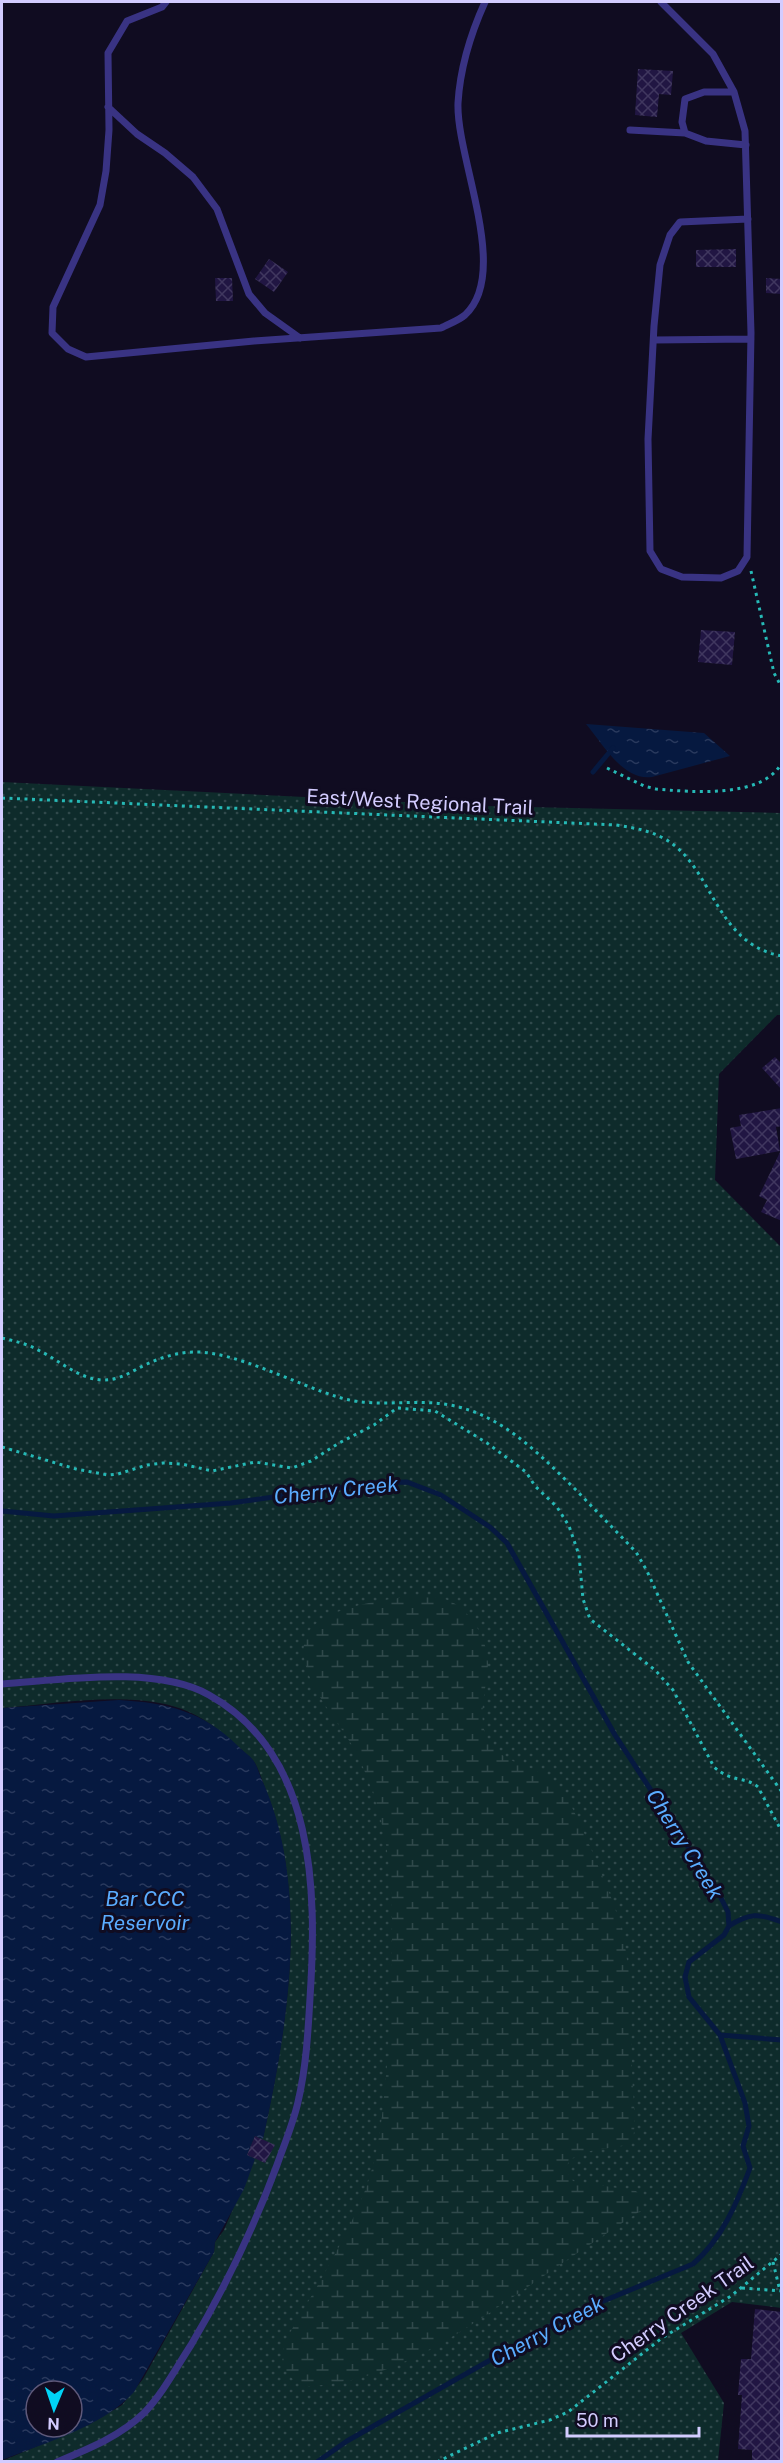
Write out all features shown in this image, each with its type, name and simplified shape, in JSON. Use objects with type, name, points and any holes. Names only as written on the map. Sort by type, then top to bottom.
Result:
[{"type":"lane","points":[[166,2],[162,7],[127,21],[116,36],[108,53],[106,171],[100,205],[53,307],[52,333],[68,349],[86,357],[441,328],[464,315],[477,297],[484,271],[482,242],[460,130],[458,103],[470,42],[484,2]]},
{"type":"lane","points":[[661,2],[713,54],[734,92],[746,131],[751,339],[747,557],[738,572],[722,578],[682,577],[661,568],[650,551],[648,439],[660,265],[670,235],[680,222],[748,219]]},
{"type":"lane","points":[[685,133],[682,123],[685,99],[704,92],[734,92]]},
{"type":"lane","points":[[108,107],[137,134],[165,153],[193,177],[217,209],[249,294],[265,313],[300,338]]},
{"type":"lane","points":[[630,130],[685,133],[706,141],[746,145]]},
{"type":"lane","points":[[654,340],[751,339]]},
{"type":"lane","points":[[2,1684],[93,1678],[148,1679],[181,1684],[220,1701],[234,1711],[258,1736],[282,1774],[296,1806],[305,1840],[313,1898],[311,1984],[306,2057],[301,2091],[288,2134],[241,2256],[171,2376],[146,2411],[129,2426],[105,2441],[57,2462]]},
{"type":"path","points":[[747,557],[757,592],[774,673],[782,688]]},
{"type":"path","points":[[607,768],[644,786],[656,789],[742,790],[769,778],[782,762]]},
{"type":"path","name":"East/West Regional Trail","points":[[2,798],[616,825],[642,829],[666,840],[685,857],[736,932],[749,943],[771,954],[782,956]]},
{"type":"path","points":[[2,1338],[30,1346],[90,1378],[103,1380],[121,1378],[146,1364],[171,1355],[205,1352],[227,1356],[351,1401],[376,1404],[421,1402],[450,1405],[498,1422],[542,1456],[636,1552],[647,1571],[688,1662],[782,1792]]},
{"type":"path","points":[[2,1447],[22,1451],[76,1470],[101,1474],[118,1474],[147,1465],[163,1463],[182,1464],[212,1471],[255,1462],[292,1468],[311,1461],[374,1425],[397,1408],[427,1410],[440,1414],[487,1443],[526,1472],[557,1507],[569,1526],[579,1555],[583,1599],[590,1619],[640,1657],[665,1680],[673,1690],[714,1767],[724,1776],[751,1782],[758,1787],[782,1832]]},
{"type":"path","name":"Cherry Creek Trail","points":[[437,2462],[497,2433],[550,2420],[568,2412],[662,2338],[742,2288],[782,2254]]},
{"type":"path","points":[[742,2288],[781,2291],[772,2262]]},
{"type":"green space","points":[[2,782],[485,806],[781,813],[781,1015],[777,1015],[719,1074],[715,1180],[781,1247],[782,2308],[732,2302],[681,2333],[724,2403],[718,2461],[2,2461],[54,2439],[84,2439],[84,2427],[122,2405],[143,2379],[214,2252],[215,2242],[224,2230],[254,2159],[247,2155],[255,2136],[263,2138],[280,2053],[286,2009],[291,1920],[280,1834],[260,1774],[252,1759],[216,1728],[177,1707],[125,1699],[84,1700],[2,1708]]},
{"type":"green space","points":[[414,1596],[438,1597],[451,1601],[460,1607],[475,1624],[487,1654],[488,1664],[482,1712],[488,1740],[502,1755],[551,1779],[559,1787],[581,1826],[614,1906],[624,1941],[628,1972],[634,2113],[633,2140],[626,2145],[585,2152],[569,2160],[566,2170],[573,2181],[636,2191],[643,2199],[642,2210],[485,2316],[435,2346],[410,2359],[356,2379],[306,2386],[298,2383],[285,2370],[282,2360],[284,2348],[288,2336],[349,2226],[374,2163],[381,2125],[387,2059],[392,1933],[389,1867],[376,1803],[358,1756],[323,1702],[308,1673],[304,1658],[304,1644],[309,1631],[319,1621],[333,1614],[368,1603]]},
{"type":"water","points":[[586,724],[704,733],[730,756],[652,777],[642,777],[614,760]]},
{"type":"water","name":"Bar CCC Reservoir","points":[[119,1700],[169,1707],[184,1711],[212,1725],[254,1761],[277,1822],[286,1866],[290,1912],[290,1958],[287,2004],[280,2051],[263,2139],[255,2136],[247,2155],[255,2159],[244,2189],[215,2242],[214,2252],[134,2392],[121,2405],[84,2427],[84,2379],[24,2379],[24,2439],[57,2439],[2,2460],[2,1708]]},
{"type":"building","points":[[638,69],[673,71],[671,95],[659,94],[657,117],[635,115]]},
{"type":"building","points":[[736,249],[736,267],[696,267],[696,250]]},
{"type":"building","points":[[269,259],[288,272],[274,292],[255,279]]},
{"type":"building","points":[[215,278],[232,278],[233,301],[216,301]]},
{"type":"building","points":[[766,278],[782,279],[782,294],[766,293]]},
{"type":"building","points":[[701,630],[735,632],[732,665],[698,662]]},
{"type":"building","points":[[775,1057],[782,1064],[782,1090],[762,1068]]},
{"type":"building","points":[[782,1108],[782,1126],[776,1127],[780,1151],[736,1159],[730,1128],[741,1126],[739,1115]]},
{"type":"building","points":[[782,1148],[782,1221],[761,1212],[767,1200],[759,1196]]},
{"type":"building","points":[[255,2136],[275,2145],[265,2163],[247,2155]]},
{"type":"building","points":[[755,2309],[782,2312],[782,2462],[752,2462],[752,2450],[738,2449],[742,2395],[738,2395],[741,2359],[751,2359]]},
{"type":"waterway","points":[[593,772],[613,748]]},
{"type":"waterway","name":"Cherry Creek","points":[[2,1511],[54,1516],[231,1503],[374,1483],[407,1482],[441,1495],[490,1527],[507,1543],[615,1735],[720,1896],[728,1912],[729,1926],[724,1935],[689,1962],[685,1977],[689,1997],[720,2035],[745,2103],[749,2126],[743,2146],[750,2168],[734,2207],[712,2243],[693,2264],[572,2314],[347,2441],[317,2462]]},
{"type":"waterway","points":[[729,1926],[754,1916],[782,1922]]},
{"type":"waterway","points":[[720,2035],[782,2040]]}]
